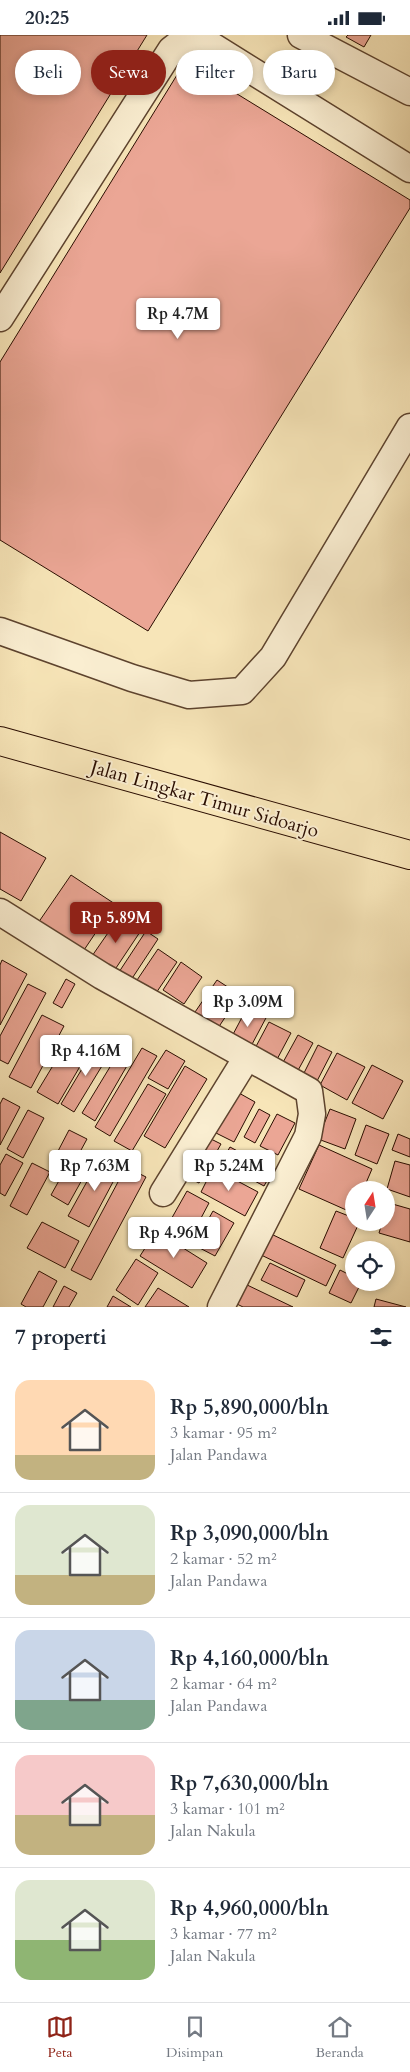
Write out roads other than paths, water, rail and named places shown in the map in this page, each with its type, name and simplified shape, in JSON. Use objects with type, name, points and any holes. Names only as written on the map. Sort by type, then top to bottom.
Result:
[{"type":"main road","name":"Jalan Lingkar Timur Sidoarjo","points":[[0,741],[410,855]]},
{"type":"street","points":[[301,35],[410,92]]},
{"type":"street","points":[[0,318],[170,50],[185,39],[201,39],[410,169]]},
{"type":"street","points":[[0,631],[132,678],[189,695],[242,691],[273,657],[410,427]]},
{"type":"street","points":[[2,918],[102,977],[309,1091],[312,1114],[308,1136],[221,1307]]},
{"type":"street","points":[[163,1193],[247,1057]]}]
